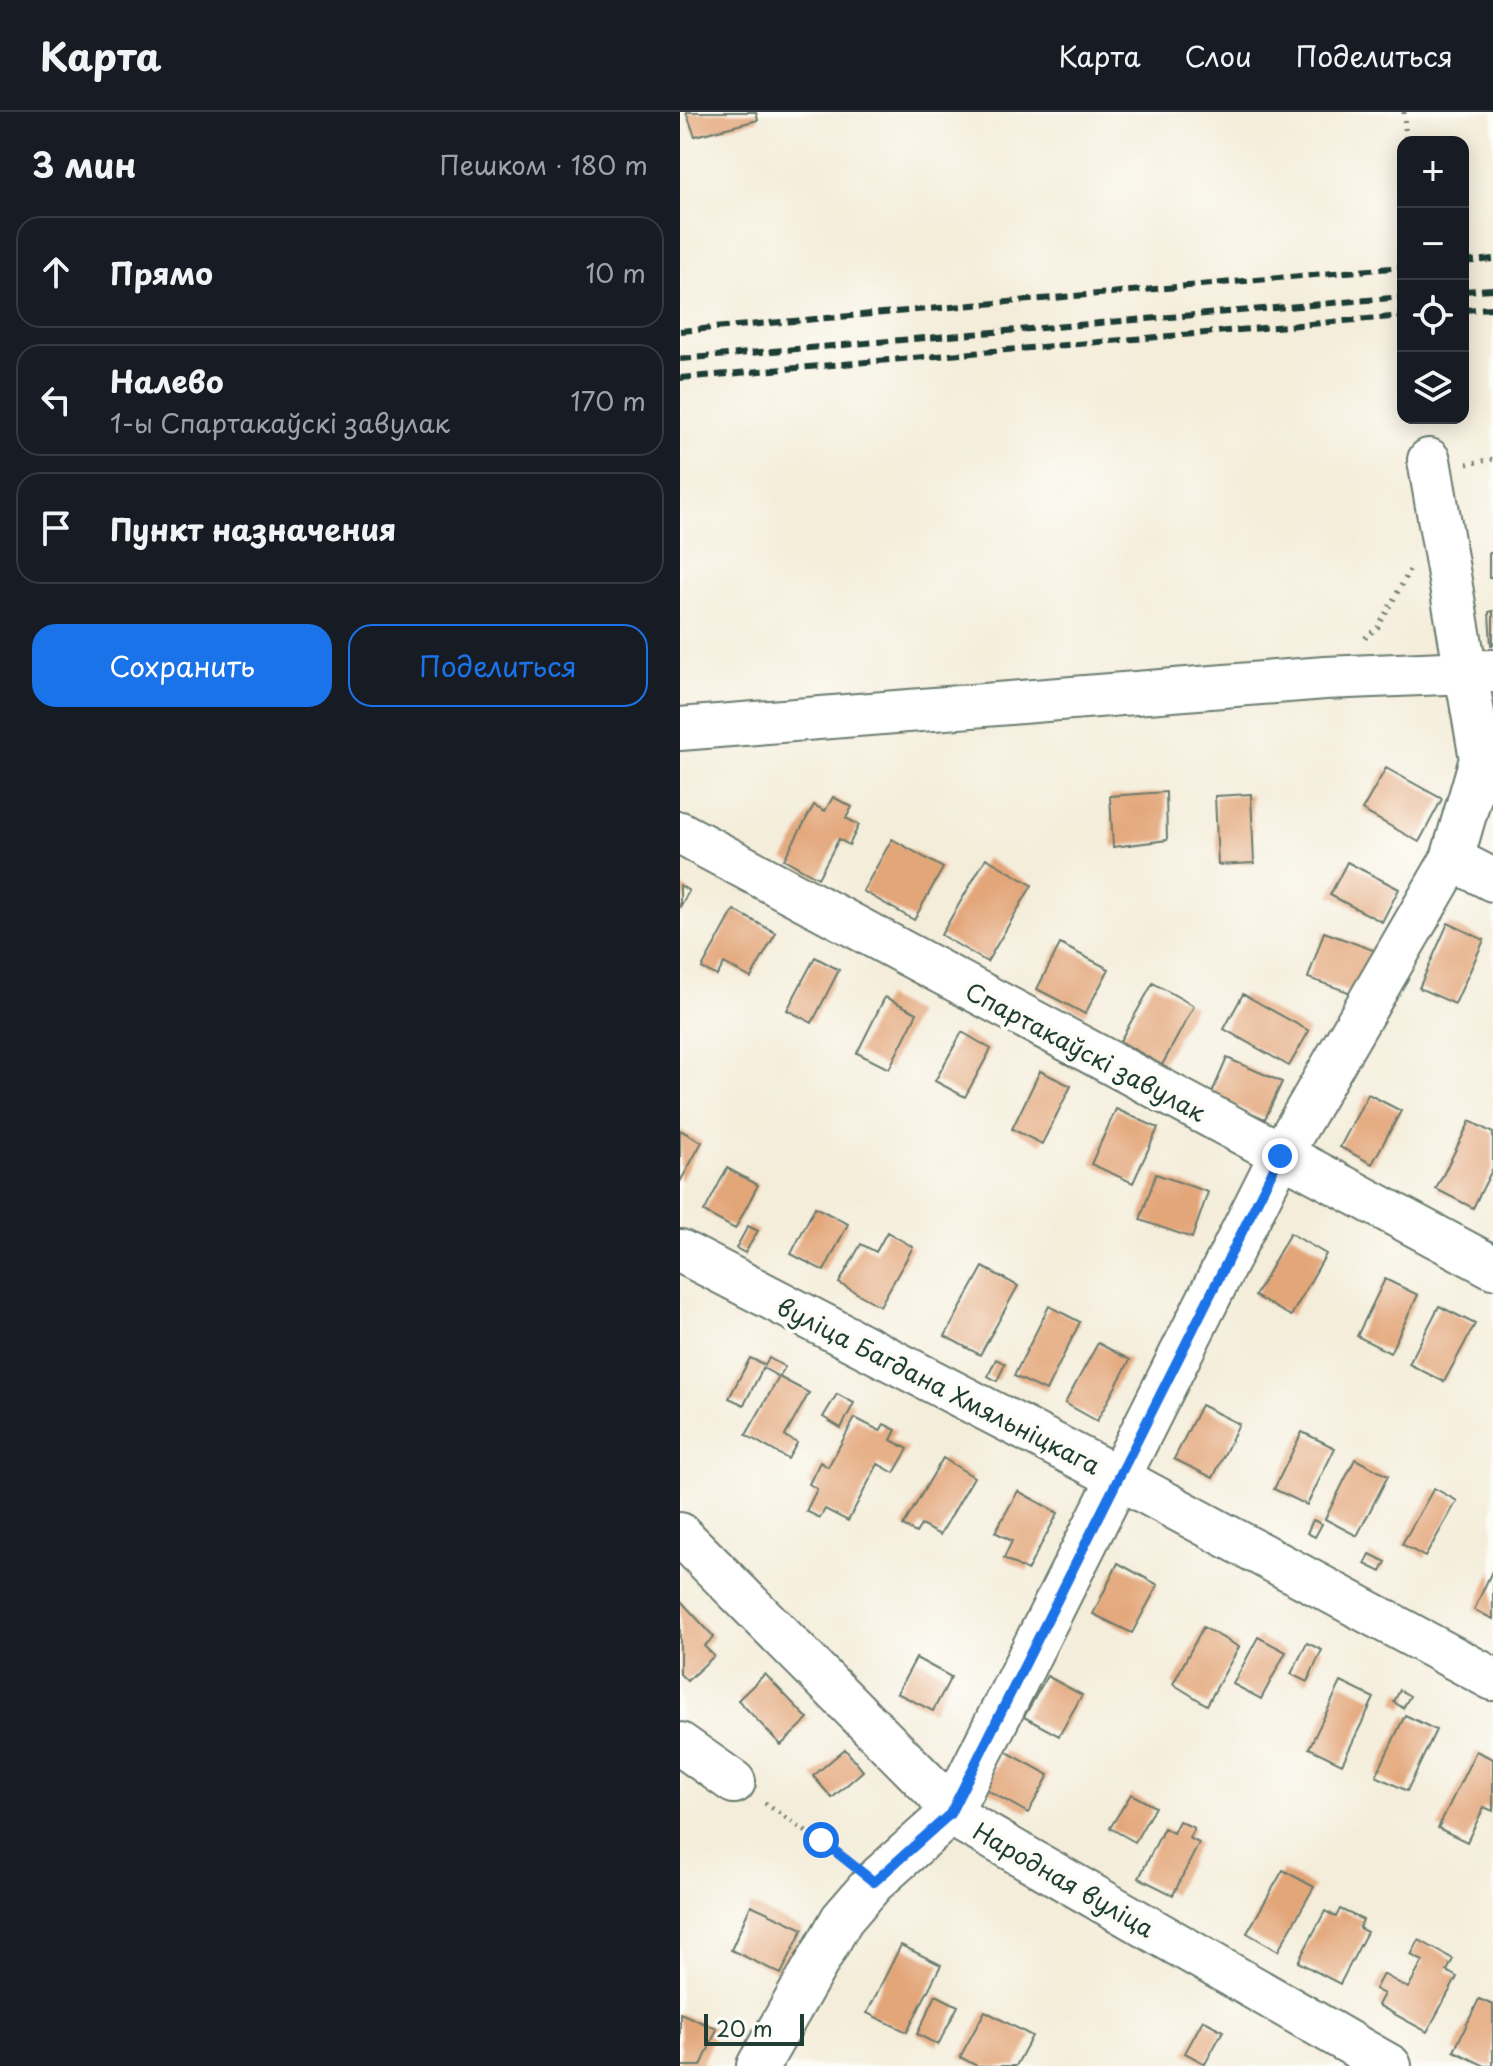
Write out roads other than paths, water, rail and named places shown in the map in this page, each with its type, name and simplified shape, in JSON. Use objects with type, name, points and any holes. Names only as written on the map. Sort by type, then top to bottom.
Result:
[{"type":"street","points":[[758,2066],[842,1919],[874,1882],[950,1814],[1280,1156],[1452,859],[1481,759],[1481,672],[1439,519],[1429,460]]},
{"type":"street","points":[[680,729],[1325,678],[1481,672]]},
{"type":"street","name":"Спартакаўскі завулак","points":[[680,833],[1493,1267]]},
{"type":"street","points":[[1452,859],[1493,880]]},
{"type":"street","name":"вуліца Багдана Хмяльніцкага","points":[[680,1251],[1117,1477],[1493,1679]]},
{"type":"street","name":"Народная вуліца","points":[[680,1534],[937,1793],[950,1814],[1390,2066]]},
{"type":"street","points":[[680,1744],[734,1782]]},
{"type":"railway","points":[[1469,261],[1493,259]]},
{"type":"railway","points":[[680,331],[1397,268]]},
{"type":"railway","points":[[1469,291],[1493,289]]},
{"type":"railway","points":[[680,359],[1397,298]]},
{"type":"railway","points":[[1469,310],[1493,308]]},
{"type":"railway","points":[[680,378],[1397,317]]}]
